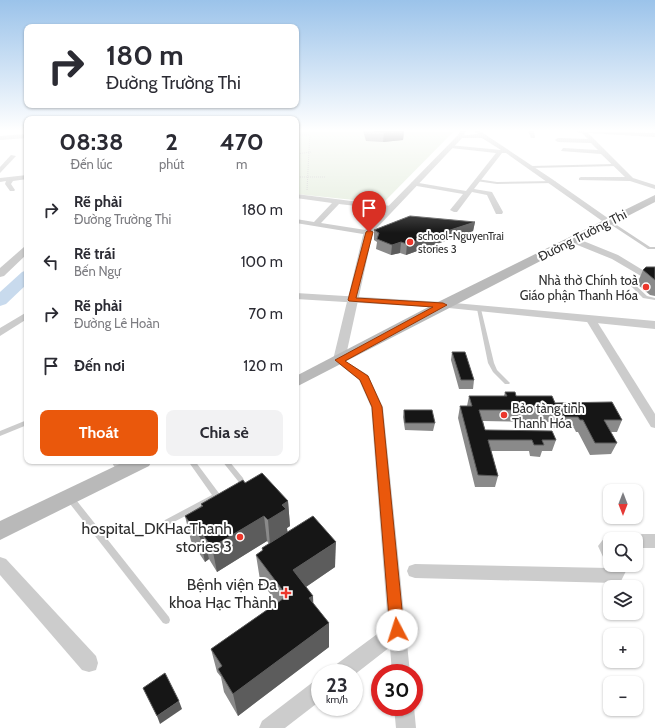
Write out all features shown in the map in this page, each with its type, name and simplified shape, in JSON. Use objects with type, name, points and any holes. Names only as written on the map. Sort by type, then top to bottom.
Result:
[{"type":"main road","name":"Đường Trường Thi","points":[[299,380],[443,305],[655,198]]},
{"type":"main road","points":[[0,531],[69,496],[118,466]]},
{"type":"street","points":[[400,664],[377,407],[364,378],[339,360],[369,233],[432,165]]},
{"type":"street","points":[[454,210],[489,165]]},
{"type":"street","points":[[528,165],[554,182],[608,222]]},
{"type":"street","points":[[615,165],[631,179]]},
{"type":"street","points":[[0,180],[24,177]]},
{"type":"street","points":[[10,179],[8,184],[12,190]]},
{"type":"street","points":[[581,179],[631,179],[655,187]]},
{"type":"street","points":[[413,184],[490,193],[499,212]]},
{"type":"street","points":[[299,197],[391,208]]},
{"type":"street","points":[[316,224],[338,201]]},
{"type":"street","points":[[299,221],[369,233]]},
{"type":"street","points":[[573,240],[615,257],[644,274],[655,274]]},
{"type":"street","points":[[0,274],[24,252]]},
{"type":"street","points":[[299,296],[443,305],[655,325]]},
{"type":"street","points":[[0,333],[24,317]]},
{"type":"street","points":[[591,320],[655,424]]},
{"type":"street","points":[[642,402],[655,405]]},
{"type":"street","points":[[643,541],[655,541]]},
{"type":"street","points":[[0,564],[89,663]]},
{"type":"street","points":[[415,571],[615,576],[617,572]]},
{"type":"street","points":[[353,664],[397,630]]},
{"type":"street","points":[[269,728],[311,696]]},
{"type":"street","points":[[405,716],[406,728]]},
{"type":"lane","points":[[531,167],[615,165]]},
{"type":"lane","points":[[477,180],[497,183],[554,182]]},
{"type":"lane","points":[[608,222],[649,248],[655,248]]},
{"type":"lane","points":[[655,278],[631,279],[630,282],[645,297],[655,299]]},
{"type":"lane","points":[[479,309],[491,363],[495,371],[507,383]]},
{"type":"lane","points":[[0,434],[24,423]]},
{"type":"lane","points":[[168,522],[220,495],[194,464]]},
{"type":"lane","points":[[228,464],[241,480],[240,486],[234,489]]},
{"type":"lane","points":[[69,496],[166,620]]},
{"type":"path","points":[[306,198],[309,165]]},
{"type":"path","points":[[299,177],[326,177]]},
{"type":"green space","points":[[299,165],[420,165],[383,203],[299,194]]},
{"type":"building","points":[[410,216],[475,222],[407,244],[401,242],[392,245],[377,239],[379,233],[374,230]]},
{"type":"building","points":[[646,267],[655,267],[655,280],[643,270]]},
{"type":"building","points":[[452,352],[465,352],[474,380],[461,380]]},
{"type":"building","points":[[505,392],[515,392],[516,396],[552,396],[555,403],[612,402],[622,420],[604,420],[617,443],[595,443],[583,420],[580,420],[578,417],[556,417],[553,410],[479,410],[485,430],[552,431],[556,440],[542,440],[544,445],[534,445],[532,440],[488,440],[498,476],[478,475],[460,406],[472,406],[469,396],[507,396]]},
{"type":"building","points":[[404,410],[432,410],[435,423],[405,423]]},
{"type":"building","points":[[262,473],[288,501],[282,505],[286,509],[268,520],[264,516],[212,547],[203,535],[200,537],[185,516],[203,506],[201,504],[243,480],[245,483]]},
{"type":"building","points":[[313,516],[336,542],[293,570],[313,596],[309,598],[329,623],[233,694],[218,669],[222,666],[211,649],[287,596],[256,555],[263,550],[262,548]]},
{"type":"building","points":[[165,673],[179,701],[157,716],[143,688]]},
{"type":"waterway","points":[[0,301],[24,278]]},
{"type":"place","name":"school-NguyenTrai stories 3","points":[[410,242]]},
{"type":"place","name":"Nhà thờ Chính toà Giáo phận Thanh Hóa","points":[[646,287]]},
{"type":"place","name":"Bảo tàng tỉnh Thanh Hóa","points":[[504,415]]},
{"type":"place","name":"hospital_DKHacThanh stories 3","points":[[240,537]]},
{"type":"place","name":"Bệnh viện Đa khoa Hạc Thành","points":[[286,593]]},
{"type":"route","points":[[369,232],[352,300],[443,305],[339,360],[364,378],[377,407],[397,630]]}]
